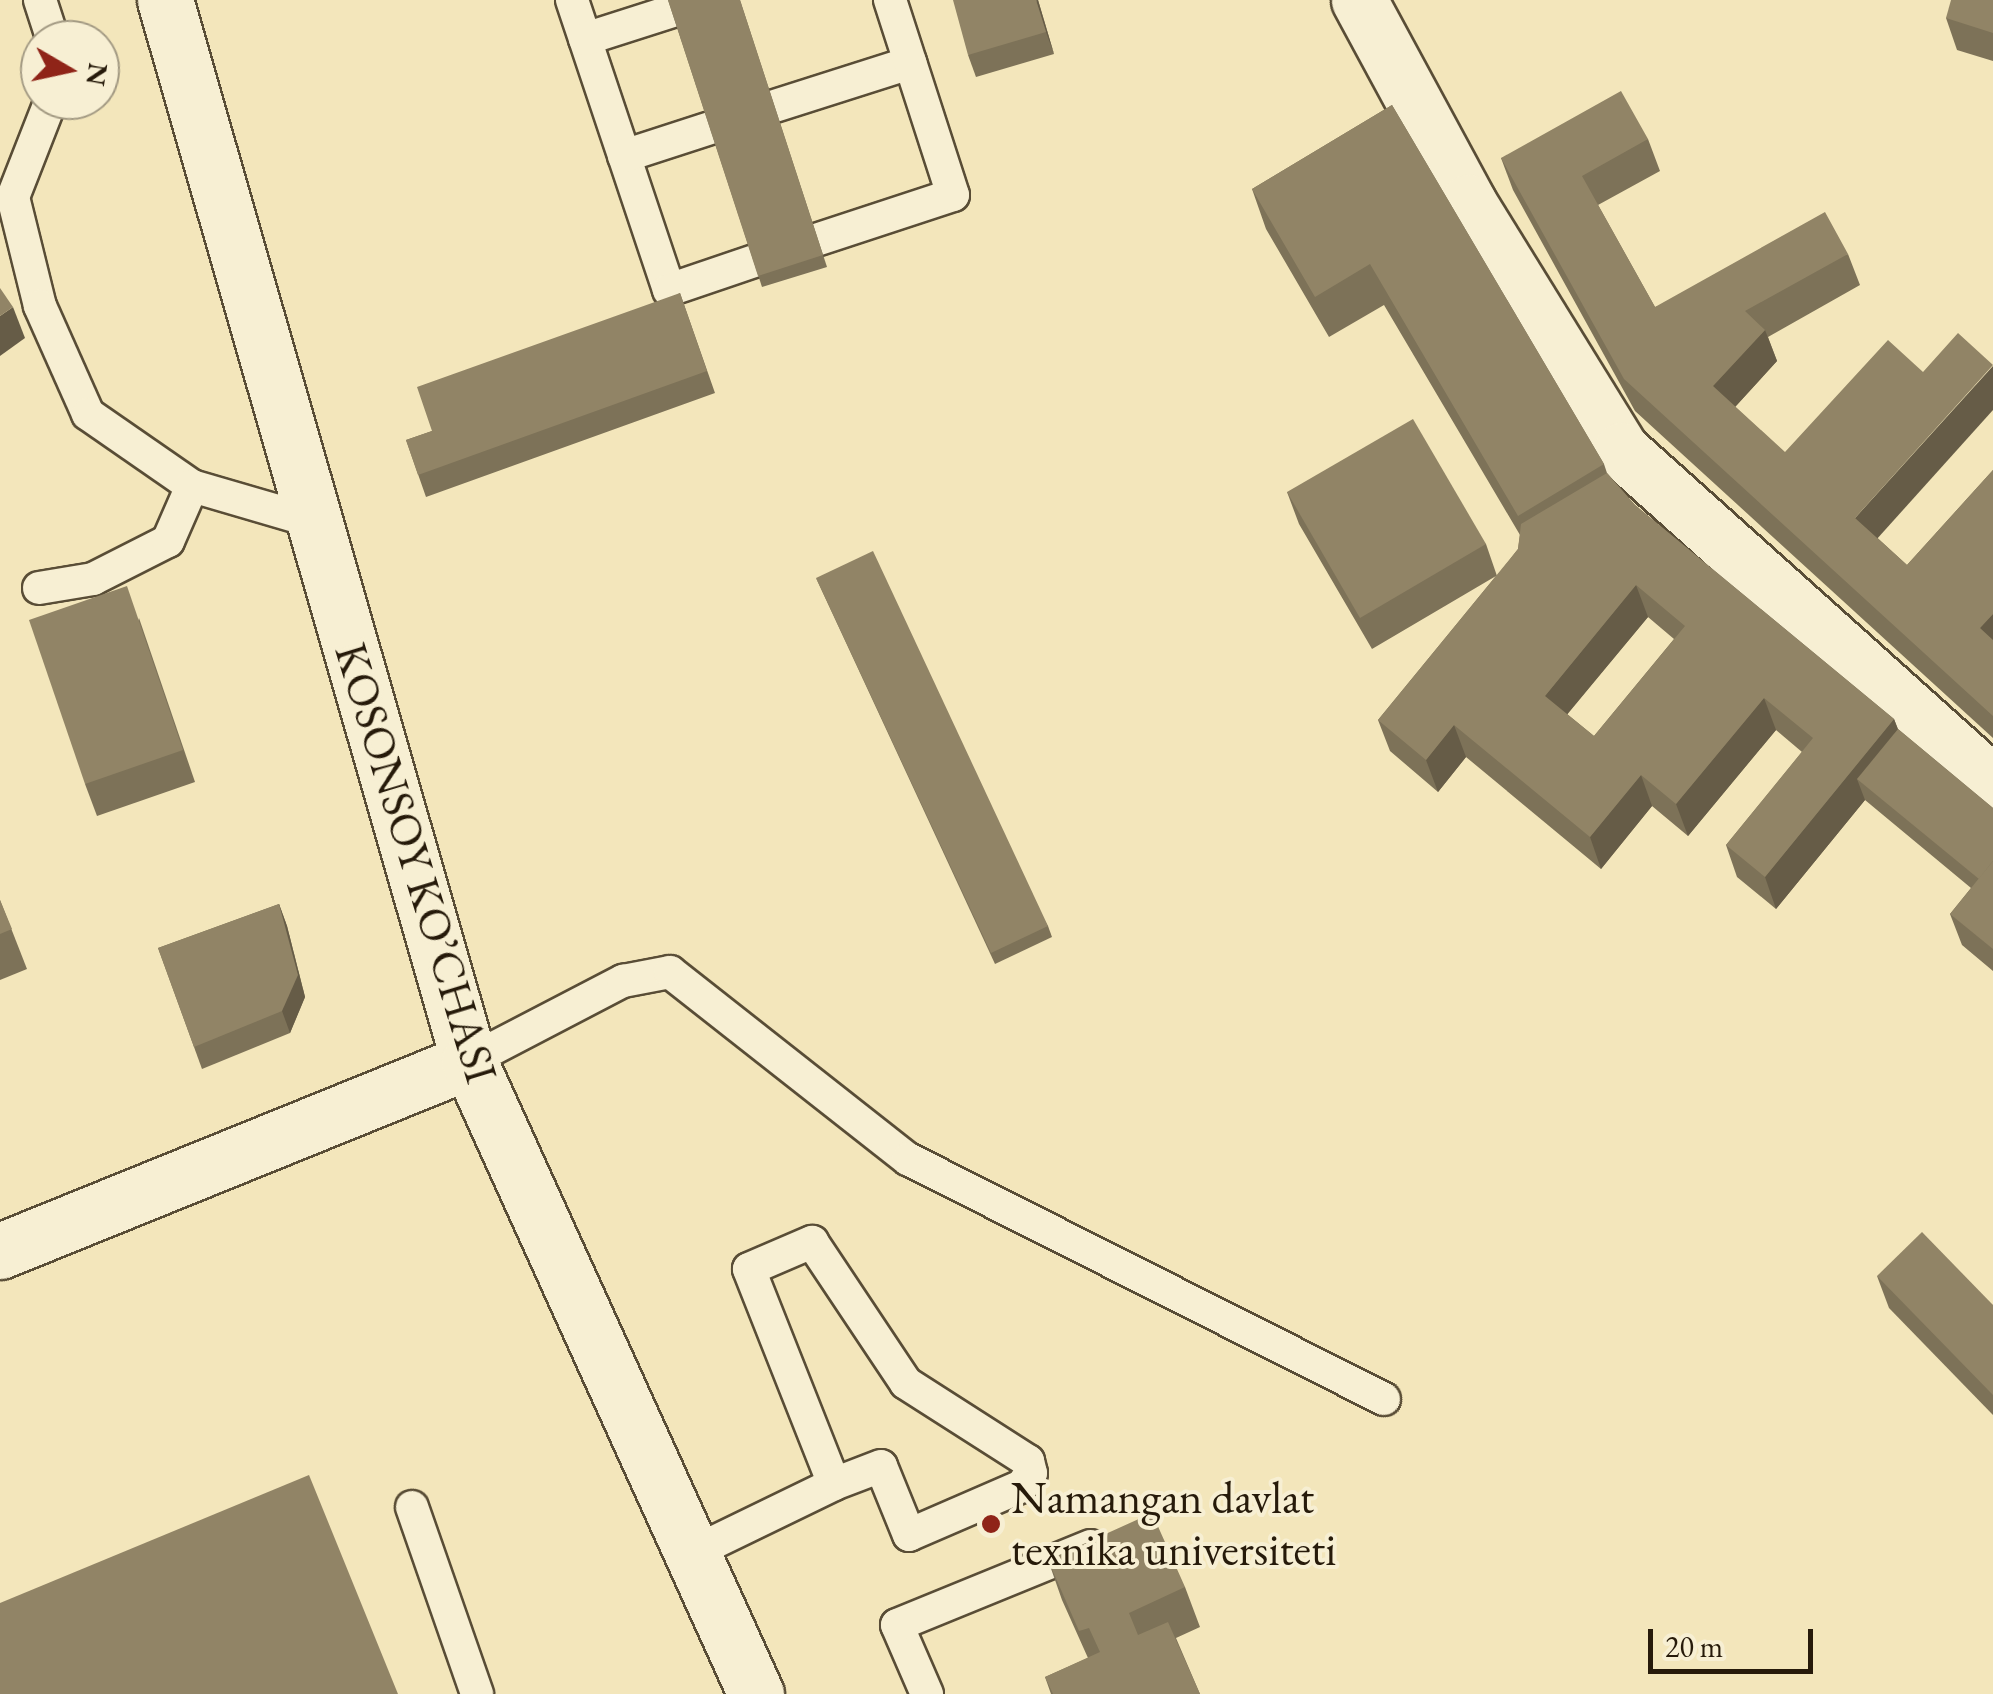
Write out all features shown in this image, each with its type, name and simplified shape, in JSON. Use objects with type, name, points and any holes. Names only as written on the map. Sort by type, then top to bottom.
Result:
[{"type":"main road","name":"KOSONSOY KO’CHASI","points":[[164,0],[469,1061],[756,1694]]},
{"type":"main road","points":[[1359,0],[1468,202],[1621,450],[1993,784]]},
{"type":"main road","points":[[0,1251],[469,1061]]},
{"type":"lane","points":[[572,0],[669,290],[754,262]]},
{"type":"lane","points":[[819,239],[953,194],[890,0]]},
{"type":"lane","points":[[585,39],[673,12]]},
{"type":"lane","points":[[776,106],[910,62]]},
{"type":"lane","points":[[43,120],[13,197],[40,306],[88,414],[192,486],[315,522]]},
{"type":"lane","points":[[624,156],[710,128]]},
{"type":"lane","points":[[40,588],[93,579],[168,541],[192,486]]},
{"type":"lane","points":[[469,1061],[623,981],[670,972],[908,1159],[1384,1400]]},
{"type":"lane","points":[[692,1552],[880,1466],[909,1535],[1022,1486],[1031,1473],[1028,1461],[906,1382],[812,1242],[749,1268],[834,1484]]},
{"type":"lane","points":[[412,1507],[477,1694]]},
{"type":"lane","points":[[927,1694],[896,1624],[1117,1536]]},
{"type":"building","points":[[668,0],[740,0],[823,255],[758,276]]},
{"type":"building","points":[[953,0],[1036,0],[1046,32],[968,55]]},
{"type":"building","points":[[1951,0],[1993,0],[1993,33],[1946,18]]},
{"type":"building","points":[[1621,91],[1648,139],[1582,176],[1655,307],[1825,212],[1848,254],[1745,311],[1765,330],[1713,386],[1785,452],[1888,340],[1923,372],[1958,333],[1993,365],[1855,518],[1907,565],[1993,470],[1993,614],[1980,628],[1993,640],[1993,716],[1624,379],[1501,158]]},
{"type":"building","points":[[1392,105],[1604,464],[1518,516],[1370,264],[1315,297],[1252,189]]},
{"type":"building","points":[[0,288],[13,307],[0,316]]},
{"type":"building","points":[[680,293],[707,371],[418,475],[406,440],[432,431],[417,387]]},
{"type":"building","points":[[1413,419],[1486,544],[1360,618],[1287,492]]},
{"type":"building","points":[[1607,473],[1635,505],[1894,719],[1765,877],[1726,845],[1813,738],[1764,698],[1676,804],[1641,775],[1590,837],[1454,725],[1426,760],[1378,720],[1518,549],[1521,524]],"holes":[[[1636,585],[1685,626],[1594,736],[1545,696]]]},
{"type":"building","points":[[873,551],[1048,926],[991,953],[816,578]]},
{"type":"building","points":[[127,586],[183,750],[85,784],[29,620]]},
{"type":"building","points":[[1898,729],[1993,808],[1993,861],[1979,879],[1857,779]]},
{"type":"building","points":[[1993,861],[1993,949],[1950,914]]},
{"type":"building","points":[[0,900],[12,929],[0,934]]},
{"type":"building","points":[[279,904],[298,975],[282,1011],[194,1047],[158,948]]},
{"type":"building","points":[[1922,1232],[1993,1305],[1993,1395],[1877,1276]]},
{"type":"building","points":[[309,1475],[398,1694],[0,1694],[0,1603]]},
{"type":"building","points":[[1152,1513],[1185,1587],[1129,1613],[1138,1635],[1168,1622],[1200,1694],[1053,1694],[1045,1677],[1100,1652],[1089,1628],[1079,1631],[1048,1560]]},
{"type":"place","name":"Namangan davlat texnika universiteti","points":[[991,1524]]}]
